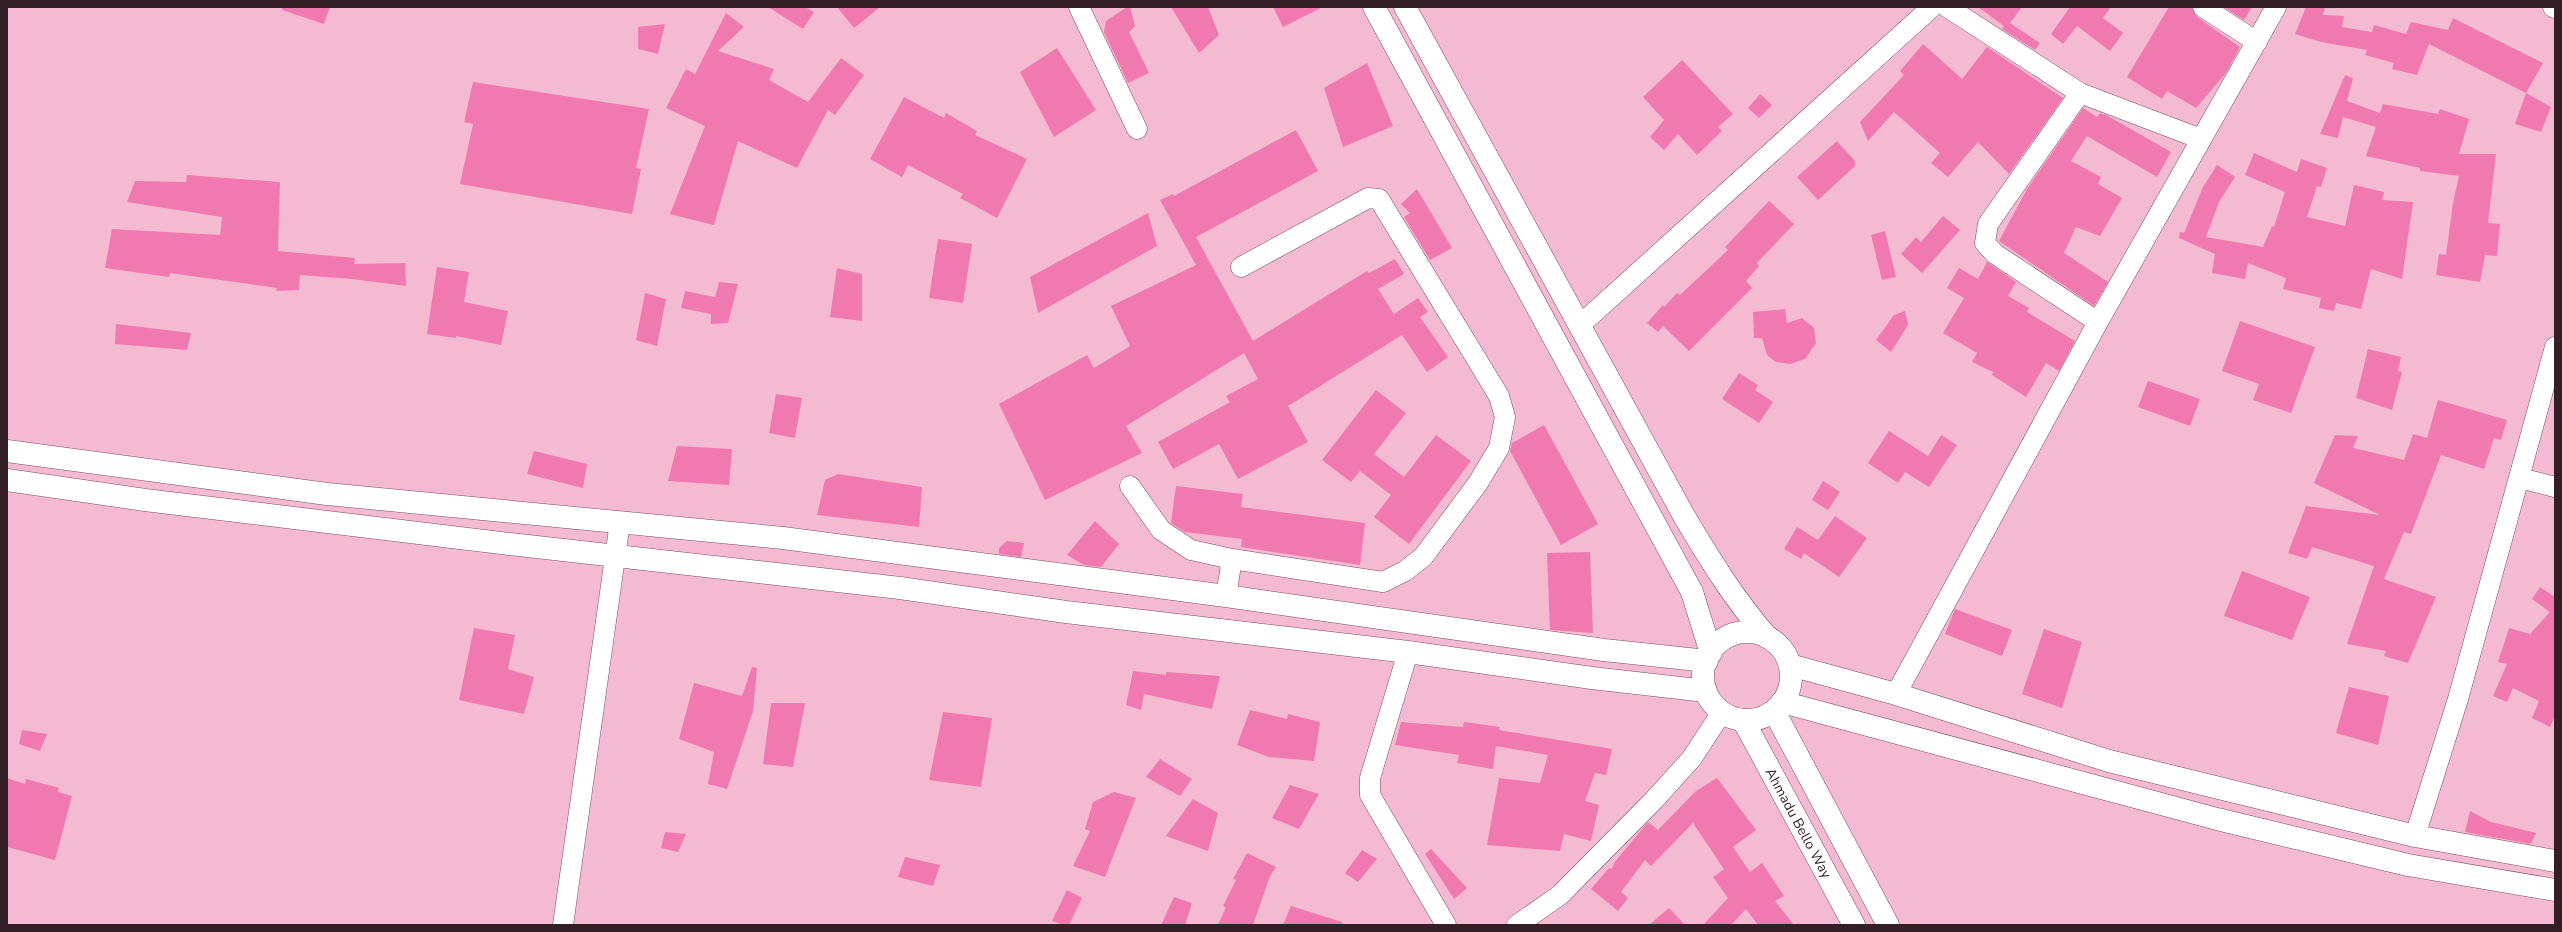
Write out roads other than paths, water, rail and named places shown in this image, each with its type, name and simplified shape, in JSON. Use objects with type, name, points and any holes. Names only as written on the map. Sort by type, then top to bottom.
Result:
[{"type":"street","points":[[1079,7],[1137,129]]},
{"type":"street","points":[[1374,7],[1692,592],[1709,657]]},
{"type":"street","points":[[1405,7],[1579,326],[1712,564],[1745,612],[1767,637],[1781,649],[1790,665],[1791,678],[1789,691],[1778,707],[1764,717],[1743,720],[1722,712],[1712,703],[1706,691],[1704,676],[1709,657],[1719,643],[1742,633],[1755,633],[1767,637]]},
{"type":"street","points":[[1579,326],[1932,7]]},
{"type":"street","points":[[1947,7],[2080,93],[2201,140]]},
{"type":"street","points":[[2203,7],[2257,42]]},
{"type":"street","points":[[1896,694],[2098,322],[2276,7]]},
{"type":"street","points":[[2080,93],[1988,224],[1985,243],[1995,254],[2098,322]]},
{"type":"street","points":[[1130,486],[1161,530],[1191,550],[1232,559],[1383,582],[1405,571],[1423,557],[1478,483],[1499,448],[1505,417],[1499,396],[1379,200],[1368,198],[1241,266]]},
{"type":"street","points":[[2415,836],[2458,699],[2555,347]]},
{"type":"street","points":[[7,451],[327,494],[783,538],[1226,596],[1604,650],[1709,657]]},
{"type":"street","points":[[2520,478],[2555,487]]},
{"type":"street","points":[[7,480],[145,500],[900,588],[1066,612],[1408,652],[1592,678],[1706,691]]},
{"type":"street","points":[[563,925],[614,555],[620,522]]},
{"type":"street","points":[[1220,630],[1232,559]]},
{"type":"street","points":[[1408,652],[1370,778],[1370,795],[1446,925]]},
{"type":"street","points":[[1790,665],[1896,694],[2109,760],[2154,772],[2415,836],[2555,861]]},
{"type":"street","points":[[1778,707],[2408,865],[2555,890]]},
{"type":"street","points":[[1778,707],[1888,925]]},
{"type":"street","points":[[1517,925],[1560,895],[1654,800],[1692,758],[1722,712]]},
{"type":"street","name":"Ahmadu Bello Way","points":[[1743,720],[1854,925]]},
{"type":"street","points":[[2148,801],[2154,772]]}]
